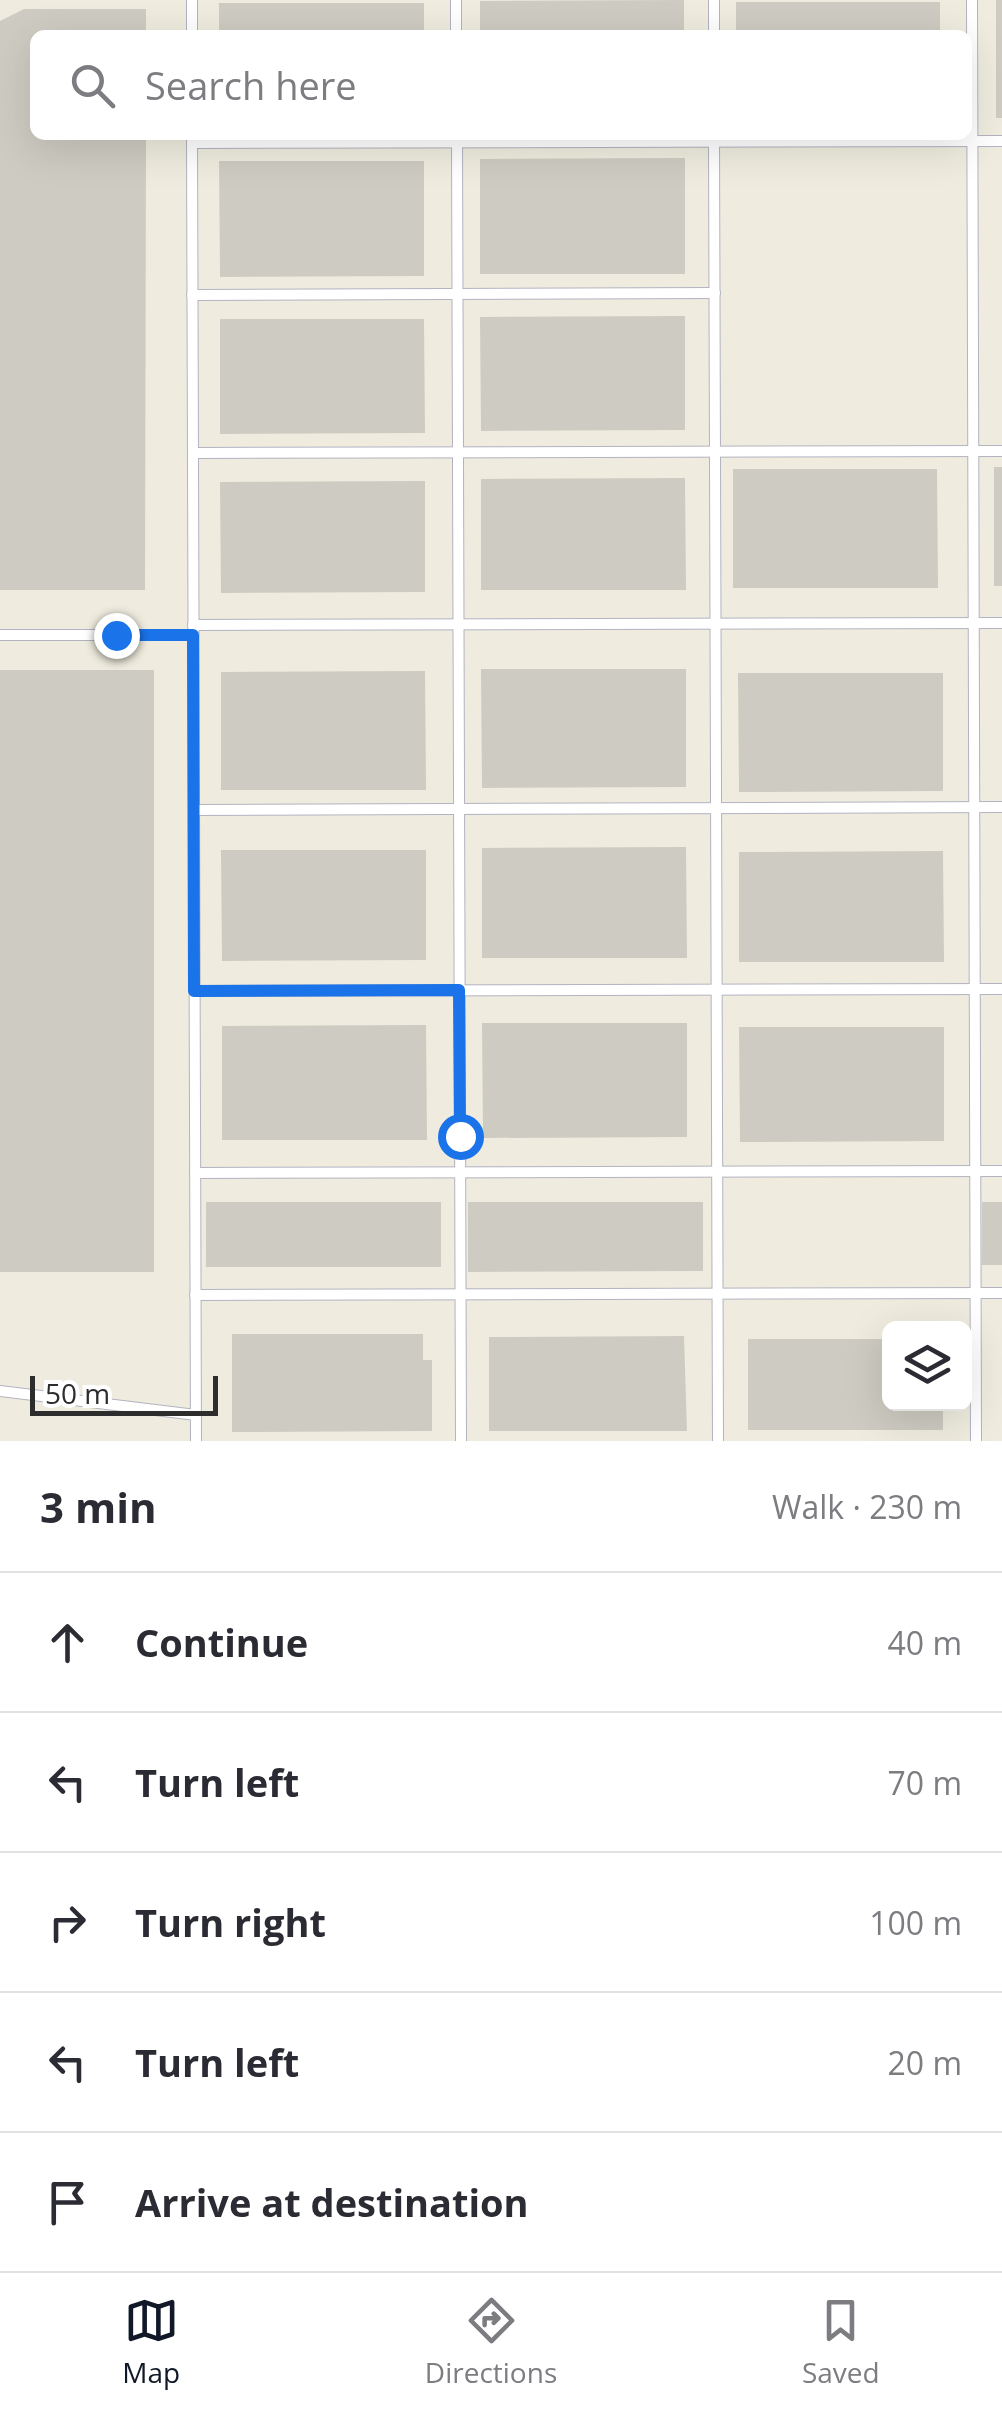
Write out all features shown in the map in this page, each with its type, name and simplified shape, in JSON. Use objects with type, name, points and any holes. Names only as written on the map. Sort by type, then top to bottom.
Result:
[{"type":"lane","points":[[192,0],[192,30]]},
{"type":"lane","points":[[456,0],[456,30]]},
{"type":"lane","points":[[714,0],[714,30]]},
{"type":"lane","points":[[972,0],[976,1441]]},
{"type":"lane","points":[[192,140],[196,1441]]},
{"type":"lane","points":[[457,140],[461,1441]]},
{"type":"lane","points":[[714,140],[718,1441]]},
{"type":"lane","points":[[886,140],[1002,141]]},
{"type":"lane","points":[[192,294],[715,293]]},
{"type":"lane","points":[[193,453],[1002,451]]},
{"type":"lane","points":[[0,635],[458,624],[1002,623]]},
{"type":"lane","points":[[194,810],[1002,807]]},
{"type":"lane","points":[[194,991],[1002,989]]},
{"type":"lane","points":[[195,1173],[1002,1171]]},
{"type":"lane","points":[[195,1296],[1002,1293]]},
{"type":"lane","points":[[0,1391],[196,1415]]},
{"type":"building","points":[[684,0],[684,30],[480,30],[480,1]]},
{"type":"building","points":[[996,0],[1002,0],[1002,118],[996,118]]},
{"type":"building","points":[[736,2],[940,2],[940,30],[736,30]]},
{"type":"building","points":[[219,3],[424,3],[424,30],[219,30]]},
{"type":"building","points":[[24,9],[146,9],[146,30],[30,30],[30,140],[146,140],[145,590],[0,590],[0,21]]},
{"type":"building","points":[[685,158],[685,274],[480,274],[480,159]]},
{"type":"building","points":[[219,161],[424,161],[424,276],[220,277]]},
{"type":"building","points":[[685,316],[685,430],[481,431],[480,317]]},
{"type":"building","points":[[220,319],[424,319],[425,433],[220,434]]},
{"type":"building","points":[[994,467],[1002,467],[1002,586],[994,586]]},
{"type":"building","points":[[733,469],[937,469],[938,588],[733,588]]},
{"type":"building","points":[[685,478],[686,590],[481,590],[481,479]]},
{"type":"building","points":[[425,481],[425,592],[221,593],[220,482]]},
{"type":"building","points":[[481,669],[686,669],[686,787],[482,788]]},
{"type":"building","points":[[0,670],[154,670],[154,1272],[0,1272]]},
{"type":"building","points":[[425,671],[426,790],[221,790],[221,672]]},
{"type":"building","points":[[738,673],[943,673],[943,791],[739,792]]},
{"type":"building","points":[[686,847],[687,958],[482,958],[482,848]]},
{"type":"building","points":[[221,850],[426,850],[426,960],[222,961]]},
{"type":"building","points":[[943,851],[944,962],[739,962],[739,852]]},
{"type":"building","points":[[482,1023],[687,1023],[687,1137],[483,1138]]},
{"type":"building","points":[[426,1025],[427,1140],[222,1140],[222,1026]]},
{"type":"building","points":[[739,1027],[944,1027],[944,1141],[740,1142]]},
{"type":"building","points":[[206,1202],[441,1202],[441,1267],[206,1267]]},
{"type":"building","points":[[468,1202],[703,1202],[703,1271],[468,1272]]},
{"type":"building","points":[[982,1202],[1002,1202],[1002,1265],[982,1265]]},
{"type":"building","points":[[232,1334],[423,1334],[423,1360],[432,1360],[432,1431],[232,1432]]},
{"type":"building","points":[[684,1336],[687,1431],[489,1431],[489,1337]]},
{"type":"building","points":[[748,1339],[882,1339],[882,1411],[943,1411],[943,1430],[748,1430]]},
{"type":"route","points":[[116,635],[193,635],[194,991],[459,990],[460,1136]]}]
